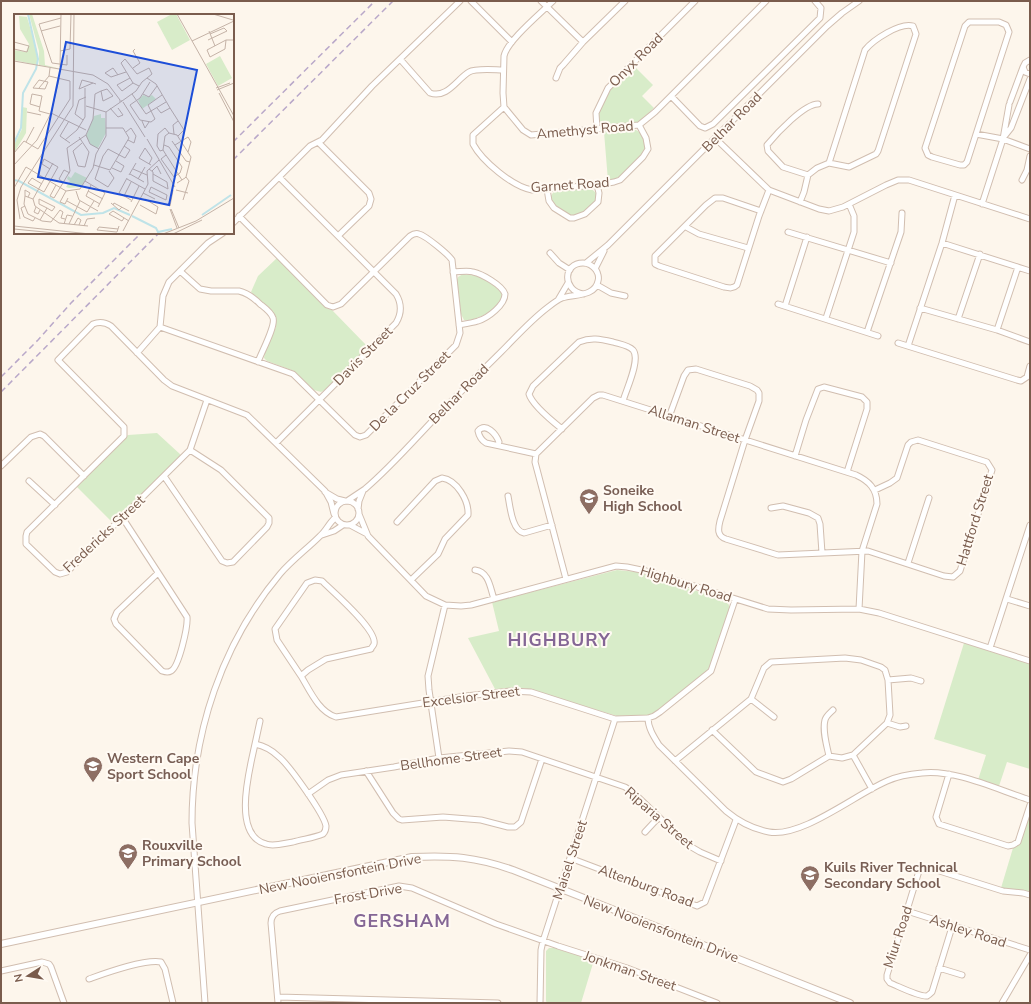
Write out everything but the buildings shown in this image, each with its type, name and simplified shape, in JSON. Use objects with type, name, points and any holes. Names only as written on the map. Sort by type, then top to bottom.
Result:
[{"type":"street","points":[[234,222],[310,146],[322,140],[372,86],[460,1]]},
{"type":"street","points":[[471,1],[512,42]]},
{"type":"street","points":[[542,1],[583,42]]},
{"type":"street","points":[[504,107],[503,70],[505,52],[512,42],[553,1]]},
{"type":"street","points":[[556,78],[560,68],[583,42],[625,1]]},
{"type":"street","name":"Onyx Road","points":[[597,129],[596,113],[608,88],[695,1]]},
{"type":"street","name":"Amethyst Road","points":[[504,107],[523,130],[531,135],[639,126],[766,1]]},
{"type":"street","points":[[671,96],[697,123],[705,128],[709,127],[719,119],[820,18],[821,8],[815,1]]},
{"type":"street","name":"Belhar Road","points":[[586,263],[608,245],[827,26],[858,1]]},
{"type":"street","points":[[973,22],[999,22],[1006,25],[1009,32],[976,134],[967,162],[964,165],[932,157],[926,152],[925,148],[965,26],[973,22]]},
{"type":"street","points":[[800,202],[808,175],[817,168],[829,163],[849,167],[876,154],[878,151],[916,34],[913,26],[909,25],[902,27],[876,39],[865,50],[829,163]]},
{"type":"street","points":[[400,59],[430,94],[437,95],[444,93],[469,72],[503,70]]},
{"type":"street","points":[[982,204],[1002,139],[1010,103],[1025,63],[1030,61]]},
{"type":"street","points":[[1023,68],[1025,72],[1030,74]]},
{"type":"street","points":[[1002,139],[1011,128],[1030,79]]},
{"type":"street","points":[[808,175],[783,167],[768,151],[767,145],[803,109],[814,104],[818,104]]},
{"type":"street","name":"Garnet Road","points":[[504,107],[473,135],[473,144],[493,168],[522,187],[532,190],[597,185],[620,180],[646,154],[648,144],[639,126]]},
{"type":"street","points":[[976,134],[1002,139],[1030,149]]},
{"type":"street","points":[[715,138],[769,190],[819,209],[829,211],[843,207],[898,180],[909,180],[1030,219]]},
{"type":"street","points":[[318,142],[369,193],[371,199],[369,206],[338,236]]},
{"type":"street","points":[[1022,180],[1028,171],[1030,156]]},
{"type":"street","name":"Davis Street","points":[[276,443],[396,323],[400,316],[401,305],[396,294],[279,177]]},
{"type":"street","points":[[547,189],[549,200],[554,208],[570,218],[574,218],[585,214],[598,202],[599,193],[597,185]]},
{"type":"street","points":[[761,211],[717,197],[706,205],[686,227],[655,256],[654,260],[656,265],[731,288],[737,286],[748,248],[769,190]]},
{"type":"street","points":[[908,346],[942,243],[955,195]]},
{"type":"street","points":[[826,318],[849,250],[855,225],[854,216],[849,204]]},
{"type":"street","points":[[867,332],[901,232],[902,213]]},
{"type":"street","name":"De la Cruz Street","points":[[160,327],[293,374],[356,436],[360,437],[365,436],[456,345],[460,333],[452,260],[447,254],[421,235],[418,234],[410,236],[339,306],[331,307],[240,216]]},
{"type":"street","points":[[686,227],[699,234],[748,248]]},
{"type":"street","points":[[788,232],[891,263]]},
{"type":"street","points":[[222,234],[208,243],[169,282],[165,289],[160,327],[137,352],[172,386],[247,415],[324,491],[331,502],[335,516],[343,525]]},
{"type":"street","points":[[785,306],[807,237]]},
{"type":"street","points":[[942,243],[1030,271]]},
{"type":"street","name":"Belhar Road","points":[[595,269],[608,245]]},
{"type":"street","points":[[550,253],[570,270]]},
{"type":"street","points":[[958,319],[980,254]]},
{"type":"street","points":[[586,263],[595,269],[598,277],[597,285],[591,292],[582,294],[574,291],[568,283],[568,276],[570,270],[578,264],[586,263]]},
{"type":"street","points":[[997,330],[1018,267]]},
{"type":"street","points":[[180,271],[200,289],[205,291],[244,292],[249,294],[268,311],[273,318],[273,325],[258,362]]},
{"type":"street","points":[[453,272],[468,271],[478,273],[501,287],[505,294],[503,302],[487,316],[478,321],[459,325]]},
{"type":"street","name":"Belhar Road","points":[[557,301],[568,283]]},
{"type":"street","points":[[597,285],[611,293],[625,296]]},
{"type":"street","name":"Belhar Road","points":[[346,501],[364,490],[535,318],[557,301],[582,294]]},
{"type":"street","points":[[778,304],[826,318],[878,336]]},
{"type":"street","points":[[920,308],[997,330],[1030,342]]},
{"type":"street","name":"Fredericks Street","points":[[137,352],[108,324],[99,322],[93,324],[58,360],[121,424],[125,430],[124,436],[28,532],[26,544],[54,572],[58,574],[66,572],[190,450],[207,400]]},
{"type":"street","points":[[562,429],[552,421],[531,399],[529,394],[533,386],[579,342],[598,338],[628,347],[635,353],[636,361],[623,401]]},
{"type":"street","points":[[898,343],[1021,381],[1027,377],[1030,366]]},
{"type":"street","points":[[669,417],[684,376],[688,370],[696,369],[750,386],[757,390],[759,397],[745,440]]},
{"type":"street","points":[[795,456],[806,420],[818,389],[824,386],[862,398],[866,402],[868,409],[847,472]]},
{"type":"street","name":"Allaman Street","points":[[536,454],[594,398],[599,395],[603,395],[847,472],[864,479],[870,483],[874,490]]},
{"type":"street","points":[[1,466],[31,437],[40,434],[44,436],[84,476]]},
{"type":"street","name":"Hattford Street","points":[[745,440],[718,532],[726,540],[778,555],[862,551],[908,563],[949,577],[954,577],[960,571],[992,470],[987,462],[981,459],[918,440],[911,442],[908,445],[897,478],[874,490]]},
{"type":"street","points":[[498,445],[536,454],[535,462],[566,579]]},
{"type":"street","points":[[164,476],[222,561],[227,563],[233,562],[268,526],[269,518],[221,470],[190,450]]},
{"type":"street","points":[[398,522],[435,481],[442,478],[449,480],[465,497],[468,515],[445,538],[438,554],[411,580]]},
{"type":"street","points":[[29,481],[55,505]]},
{"type":"street","name":"Belhar Road","points":[[358,512],[359,501],[364,490]]},
{"type":"street","points":[[859,609],[862,551],[877,504],[877,496],[874,490]]},
{"type":"street","points":[[321,535],[334,531],[343,525],[350,525],[356,521],[358,512],[355,504],[338,499],[324,491]]},
{"type":"street","points":[[508,496],[515,524],[520,532],[524,533],[552,525]]},
{"type":"street","points":[[908,563],[930,498]]},
{"type":"street","points":[[205,1003],[192,842],[192,800],[197,757],[205,718],[211,699],[236,640],[248,618],[281,573],[321,535],[335,516],[336,507],[338,504],[346,501]]},
{"type":"street","points":[[771,508],[783,506],[815,516],[820,520],[822,553]]},
{"type":"street","name":"Highbury Road","points":[[358,512],[367,534]]},
{"type":"street","points":[[122,517],[184,611],[188,623],[176,665],[171,672],[162,671],[116,624],[114,619],[117,612],[158,573]]},
{"type":"street","name":"Highbury Road","points":[[350,525],[367,534],[426,596],[445,605],[471,605],[616,566],[627,567],[646,571],[758,607],[776,610],[859,609],[879,613],[1030,661]]},
{"type":"street","points":[[990,648],[1030,525]]},
{"type":"street","points":[[475,570],[483,572],[487,577],[494,599]]},
{"type":"street","name":"Excelsior Street","points":[[301,676],[326,659],[366,651],[371,649],[374,644],[373,635],[368,628],[322,581],[319,580],[306,583],[275,629],[275,634],[277,640],[323,710],[328,714],[336,717],[431,701],[521,690],[615,719],[648,718],[660,712],[711,671],[735,600]]},
{"type":"street","points":[[1007,599],[1030,606]]},
{"type":"street","points":[[439,758],[428,676],[445,605]]},
{"type":"street","points":[[676,760],[712,730],[751,699],[764,668],[771,662],[852,658],[866,661],[885,670],[888,680],[890,715],[887,723],[853,755],[842,758],[829,756],[786,782],[778,781],[753,770],[712,730]]},
{"type":"street","points":[[888,680],[911,678],[921,681]]},
{"type":"street","points":[[751,699],[774,717]]},
{"type":"street","points":[[829,756],[825,724],[827,716],[833,710]]},
{"type":"street","points":[[648,718],[650,729],[659,745],[676,760],[726,811],[736,820],[769,832],[787,831],[812,823],[886,781],[900,776],[923,772],[949,774],[1030,800]]},
{"type":"street","name":"Maisel Street","points":[[540,1003],[541,950],[543,941],[615,719]]},
{"type":"street","points":[[255,744],[265,746],[281,758],[308,794],[326,826],[326,830],[323,834],[276,845],[265,844],[258,840],[249,831],[245,800],[249,772],[255,744],[260,721]]},
{"type":"street","points":[[887,723],[900,727],[906,726]]},
{"type":"street","name":"Bellhome Street","points":[[308,794],[337,776],[439,758],[509,751],[522,752],[596,778]]},
{"type":"street","points":[[853,755],[872,789]]},
{"type":"street","points":[[366,771],[382,798],[399,819],[406,820],[443,817],[480,820],[512,827],[521,822],[542,759]]},
{"type":"street","points":[[949,774],[936,817],[939,824],[1008,846],[1018,842],[1030,805]]},
{"type":"street","name":"Riparia Street","points":[[596,778],[624,787],[634,793],[688,845],[721,861]]},
{"type":"street","points":[[645,832],[659,817]]},
{"type":"street","name":"Altenburg Road","points":[[570,858],[697,906],[704,902],[736,820]]},
{"type":"street","name":"New Nooiensfontein Drive","points":[[1,944],[197,904],[412,857],[456,856],[495,864],[850,1003]]},
{"type":"street","name":"Miur Road","points":[[952,927],[932,992],[928,996],[921,996],[890,983],[887,979],[887,975],[919,871],[921,869],[925,867],[1003,891],[1030,895]]},
{"type":"street","name":"Frost Drive","points":[[278,1003],[271,921],[277,912],[295,907],[399,886],[406,886],[496,924],[543,941]]},
{"type":"street","name":"Ashley Road","points":[[907,912],[1030,950]]},
{"type":"street","name":"Jonkman Street","points":[[543,941],[628,968],[717,1003]]},
{"type":"street","points":[[1002,1003],[1030,955]]},
{"type":"street","points":[[1,970],[42,962],[49,964],[64,1003]]},
{"type":"street","points":[[88,979],[120,969],[151,962],[161,962],[165,968],[173,1003]]},
{"type":"street","points":[[939,968],[962,975]]},
{"type":"street","points":[[278,997],[498,1003]]},
{"type":"green space","points":[[634,66],[653,85],[642,96],[654,108],[638,123],[602,126],[599,112],[605,96]]},
{"type":"green space","points":[[636,130],[641,133],[646,145],[644,153],[618,179],[608,181],[604,132]]},
{"type":"green space","points":[[589,188],[594,191],[596,195],[595,202],[581,215],[571,216],[551,202],[551,196],[554,191]]},
{"type":"green space","points":[[277,258],[327,308],[332,310],[368,347],[325,390],[321,392],[314,390],[294,371],[267,361],[264,358],[265,351],[276,327],[276,319],[251,292],[258,276]]},
{"type":"green space","points":[[463,274],[478,276],[500,289],[502,293],[501,298],[494,308],[476,319],[464,320],[461,314],[457,280],[458,277]]},
{"type":"green space","points":[[157,433],[181,455],[113,523],[77,487],[128,435]]},
{"type":"green space","points":[[617,570],[637,572],[725,600],[727,602],[729,605],[729,610],[709,668],[706,672],[656,712],[648,715],[617,716],[524,688],[495,689],[468,638],[499,631],[492,602]]},
{"type":"green space","points":[[964,643],[1030,664],[1030,769],[1007,762],[999,786],[978,780],[986,755],[934,739]]},
{"type":"green space","points":[[1030,810],[1030,893],[1001,888],[1013,848],[1018,844]]},
{"type":"green space","points":[[549,948],[554,948],[594,960],[581,1003],[547,1003],[546,951]]},
{"type":"railway","points":[[234,141],[375,1]]},
{"type":"railway","points":[[234,159],[393,1]]},
{"type":"railway","points":[[1,377],[38,340],[71,303],[140,234]]},
{"type":"railway","points":[[1,392],[158,234]]},
{"type":"place","name":"Soneike High School","points":[[589,515]]},
{"type":"place","name":"Western Cape Sport School","points":[[93,783]]},
{"type":"place","name":"Rouxville Primary School","points":[[128,870]]},
{"type":"place","name":"Kuils River Technical Secondary School","points":[[810,892]]},
{"type":"district","name":"HIGHBURY","points":[[559,640]]},
{"type":"district","name":"GERSHAM","points":[[402,921]]}]
